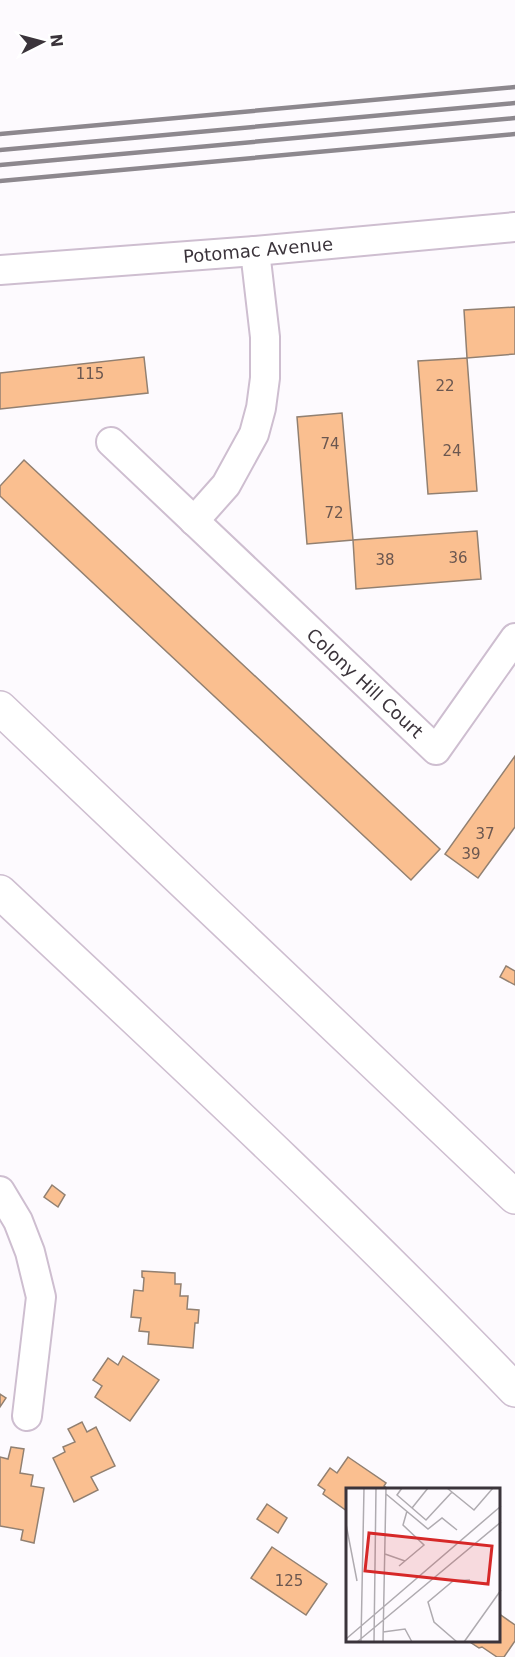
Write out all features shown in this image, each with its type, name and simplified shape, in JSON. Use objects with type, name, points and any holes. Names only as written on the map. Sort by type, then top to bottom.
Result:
[{"type":"highway","points":[[0,708],[515,1197]]},
{"type":"highway","points":[[0,892],[220,1098],[353,1227],[515,1390]]},
{"type":"street","name":"Potomac Avenue","points":[[0,270],[255,251],[515,227]]},
{"type":"street","points":[[194,521],[226,485],[254,434],[261,408],[265,378],[265,338],[255,251]]},
{"type":"street","name":"Colony Hill Court","points":[[111,442],[435,750],[515,638]]},
{"type":"street","points":[[0,1191],[18,1221],[30,1252],[41,1297],[27,1416]]},
{"type":"building","points":[[515,307],[515,354],[467,358],[464,310]]},
{"type":"building","points":[[144,357],[148,393],[0,409],[0,373]]},
{"type":"building","points":[[467,358],[477,491],[428,494],[418,361]]},
{"type":"building","points":[[342,413],[353,540],[307,544],[297,417]]},
{"type":"building","points":[[24,460],[440,849],[411,880],[0,496],[0,486]]},
{"type":"building","points":[[477,531],[481,579],[356,589],[353,540]]},
{"type":"building","points":[[515,756],[515,827],[478,878],[445,854]]},
{"type":"building","points":[[506,966],[515,971],[515,985],[500,977]]},
{"type":"building","points":[[52,1185],[65,1195],[58,1207],[44,1197]]},
{"type":"building","points":[[142,1271],[175,1273],[175,1284],[181,1284],[180,1296],[188,1296],[187,1309],[199,1310],[198,1323],[195,1323],[193,1348],[148,1344],[149,1332],[139,1331],[141,1318],[131,1317],[134,1290],[143,1291]]},
{"type":"building","points":[[123,1356],[159,1380],[130,1421],[95,1397],[102,1386],[93,1380],[108,1358],[118,1365]]},
{"type":"building","points":[[0,1394],[6,1398],[0,1407]]},
{"type":"building","points":[[82,1422],[87,1432],[96,1427],[115,1466],[91,1477],[98,1490],[74,1502],[53,1458],[65,1452],[63,1447],[75,1442],[68,1429]]},
{"type":"building","points":[[11,1447],[24,1449],[20,1473],[33,1475],[31,1486],[44,1488],[34,1543],[21,1540],[23,1530],[0,1526],[0,1457],[8,1459]]},
{"type":"building","points":[[348,1457],[386,1483],[384,1486],[387,1488],[346,1488],[346,1510],[323,1494],[325,1490],[318,1485],[330,1468],[337,1473]]},
{"type":"building","points":[[267,1504],[287,1518],[278,1533],[257,1519]]},
{"type":"building","points":[[272,1547],[327,1584],[306,1615],[251,1578]]},
{"type":"building","points":[[500,1614],[515,1625],[515,1641],[504,1657],[497,1657],[482,1647],[479,1648],[470,1642],[500,1642]]},
{"type":"railway","points":[[0,134],[515,87]]},
{"type":"railway","points":[[0,150],[515,103]]},
{"type":"railway","points":[[0,165],[515,118]]},
{"type":"railway","points":[[0,181],[515,134]]}]
